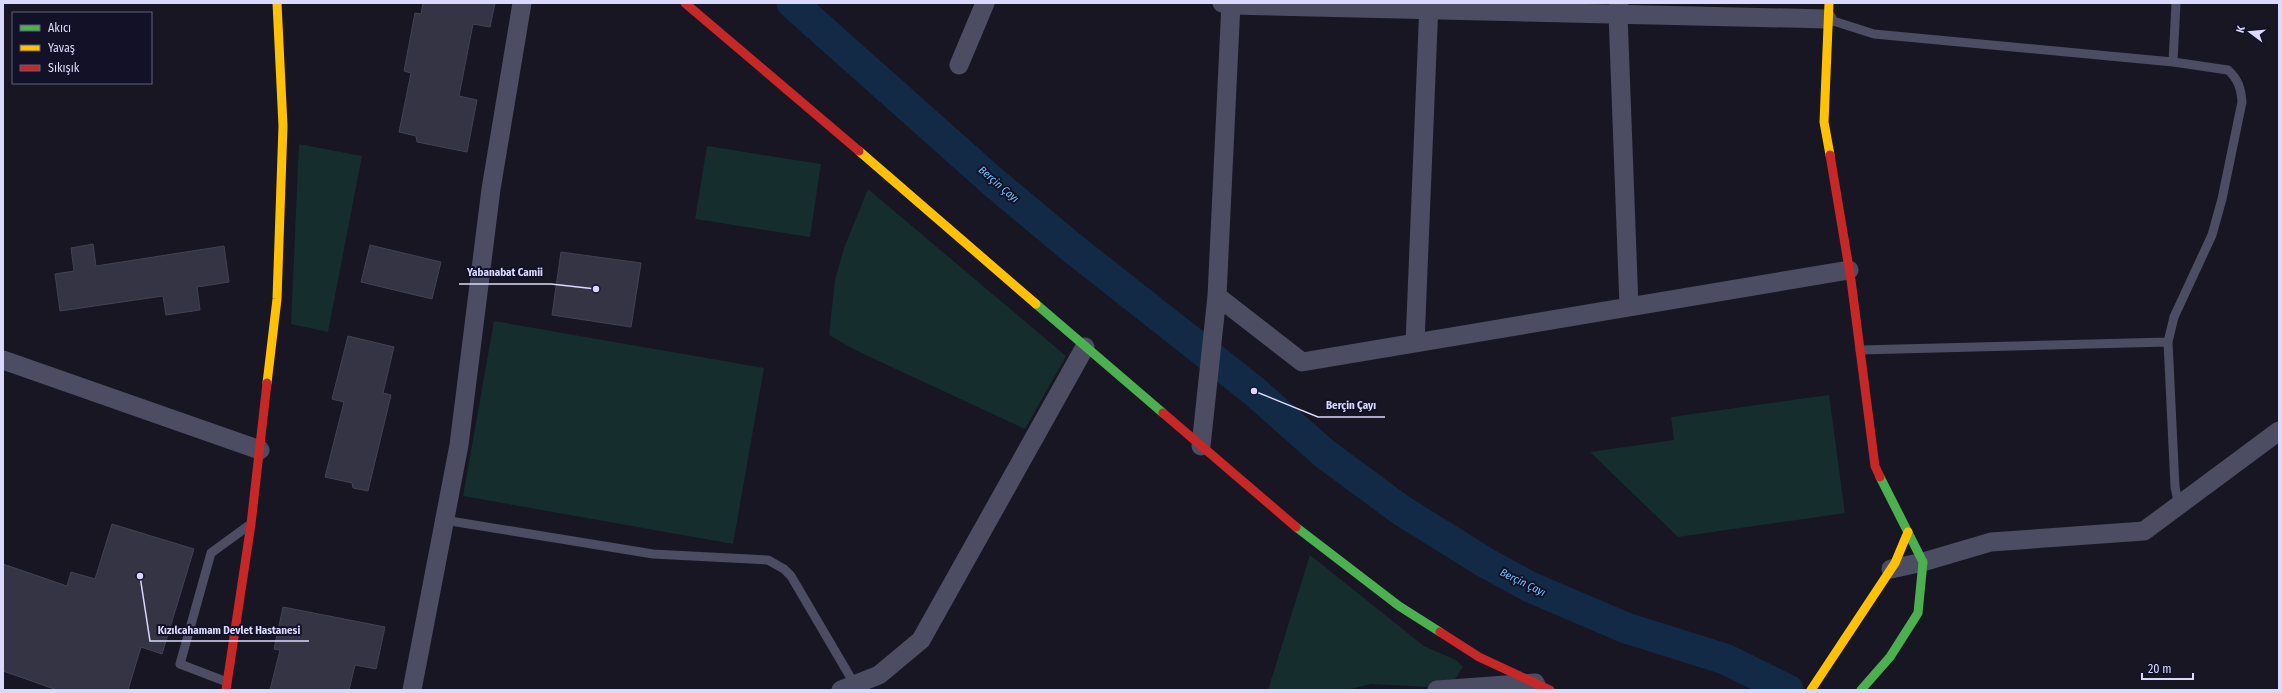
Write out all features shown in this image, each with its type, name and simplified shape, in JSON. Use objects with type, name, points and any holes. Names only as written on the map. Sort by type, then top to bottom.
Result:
[{"type":"street","points":[[227,686],[260,450],[277,299],[283,126],[277,3]]},
{"type":"street","points":[[412,690],[459,445],[491,188],[522,3]]},
{"type":"street","points":[[685,3],[785,86],[1085,347],[1202,441],[1295,526],[1399,606],[1479,657],[1541,688]]},
{"type":"street","points":[[959,65],[985,3]]},
{"type":"street","points":[[1202,441],[1216,302],[1228,4],[1828,11],[1824,122],[1849,270],[1875,466],[1924,562],[1918,612],[1890,657],[1861,690]]},
{"type":"street","points":[[1415,343],[1429,6]]},
{"type":"street","points":[[1618,9],[1629,307]]},
{"type":"street","points":[[1216,302],[1302,362],[1849,270]]},
{"type":"street","points":[[848,687],[879,675],[921,640],[1085,347]]},
{"type":"street","points":[[3,360],[260,450]]},
{"type":"street","points":[[1891,569],[1924,562],[1991,542],[2144,531],[2279,431]]},
{"type":"street","points":[[1811,690],[1891,569],[1908,532]]},
{"type":"street","points":[[1437,690],[1541,688]]},
{"type":"lane","points":[[2173,62],[2176,3]]},
{"type":"lane","points":[[1828,11],[1874,34],[2173,62],[2228,70],[2240,86],[2242,102],[2222,200],[2212,235],[2174,317],[2168,342],[2175,487],[2179,506]]},
{"type":"lane","points":[[1860,350],[2168,342]]},
{"type":"lane","points":[[444,520],[654,554],[768,560],[784,568],[791,576],[848,687]]},
{"type":"lane","points":[[227,686],[180,664],[211,553],[250,524]]},
{"type":"green space","points":[[299,144],[362,156],[328,332],[291,324]]},
{"type":"green space","points":[[707,146],[821,164],[810,237],[695,219]]},
{"type":"green space","points":[[868,189],[1066,356],[1025,429],[855,350],[829,335],[835,280],[844,248]]},
{"type":"green space","points":[[494,321],[764,368],[733,544],[463,496]]},
{"type":"green space","points":[[1829,395],[1845,513],[1678,537],[1590,452],[1674,440],[1671,417]]},
{"type":"green space","points":[[1310,555],[1424,646],[1456,660],[1463,667],[1455,679],[1428,687],[1371,684],[1347,690],[1268,690]]},
{"type":"building","points":[[423,3],[495,3],[490,27],[473,24],[459,96],[477,100],[467,152],[417,142],[416,136],[399,132],[411,73],[404,71],[415,13],[421,14]]},
{"type":"building","points":[[93,244],[96,266],[224,246],[229,282],[197,287],[200,310],[166,315],[163,296],[60,311],[55,274],[74,271],[71,248]]},
{"type":"building","points":[[370,245],[441,262],[432,299],[361,282]]},
{"type":"building","points":[[561,252],[641,263],[631,327],[552,315]]},
{"type":"building","points":[[348,336],[394,347],[383,393],[391,395],[368,491],[353,488],[352,483],[325,477],[344,402],[332,399]]},
{"type":"building","points":[[112,524],[194,549],[162,654],[141,647],[128,690],[57,690],[3,671],[3,564],[67,586],[71,572],[95,579]]},
{"type":"building","points":[[283,607],[385,627],[376,669],[355,665],[349,690],[270,690],[280,650],[274,649]]},
{"type":"waterway","name":"Berçin Çayı","points":[[792,3],[992,181],[1071,247],[1254,391],[1325,454],[1401,510],[1486,563],[1530,587],[1626,628],[1725,659],[1788,690]]},
{"type":"traffic: fast","points":[[1036,304],[1163,413]]},
{"type":"traffic: fast","points":[[1861,690],[1890,657],[1918,613],[1923,562],[1880,477]]},
{"type":"traffic: fast","points":[[1296,527],[1399,606],[1440,632]]},
{"type":"traffic: slow","points":[[267,383],[277,299],[283,126],[277,3]]},
{"type":"traffic: slow","points":[[1829,3],[1824,122],[1830,155]]},
{"type":"traffic: slow","points":[[859,151],[1036,304]]},
{"type":"traffic: slow","points":[[1811,690],[1895,563],[1908,532]]},
{"type":"traffic: jam","points":[[685,3],[859,151]]},
{"type":"traffic: jam","points":[[1830,155],[1851,280],[1875,466],[1880,477]]},
{"type":"traffic: jam","points":[[226,690],[251,524],[267,383]]},
{"type":"traffic: jam","points":[[1163,413],[1296,527]]},
{"type":"traffic: jam","points":[[1440,632],[1479,657],[1550,690]]},
{"type":"place","name":"Yabanabat Camii","points":[[596,289]]},
{"type":"place","name":"Berçin Çayı","points":[[1254,391]]},
{"type":"place","name":"Kızılcahamam Devlet Hastanesi","points":[[140,576]]}]
